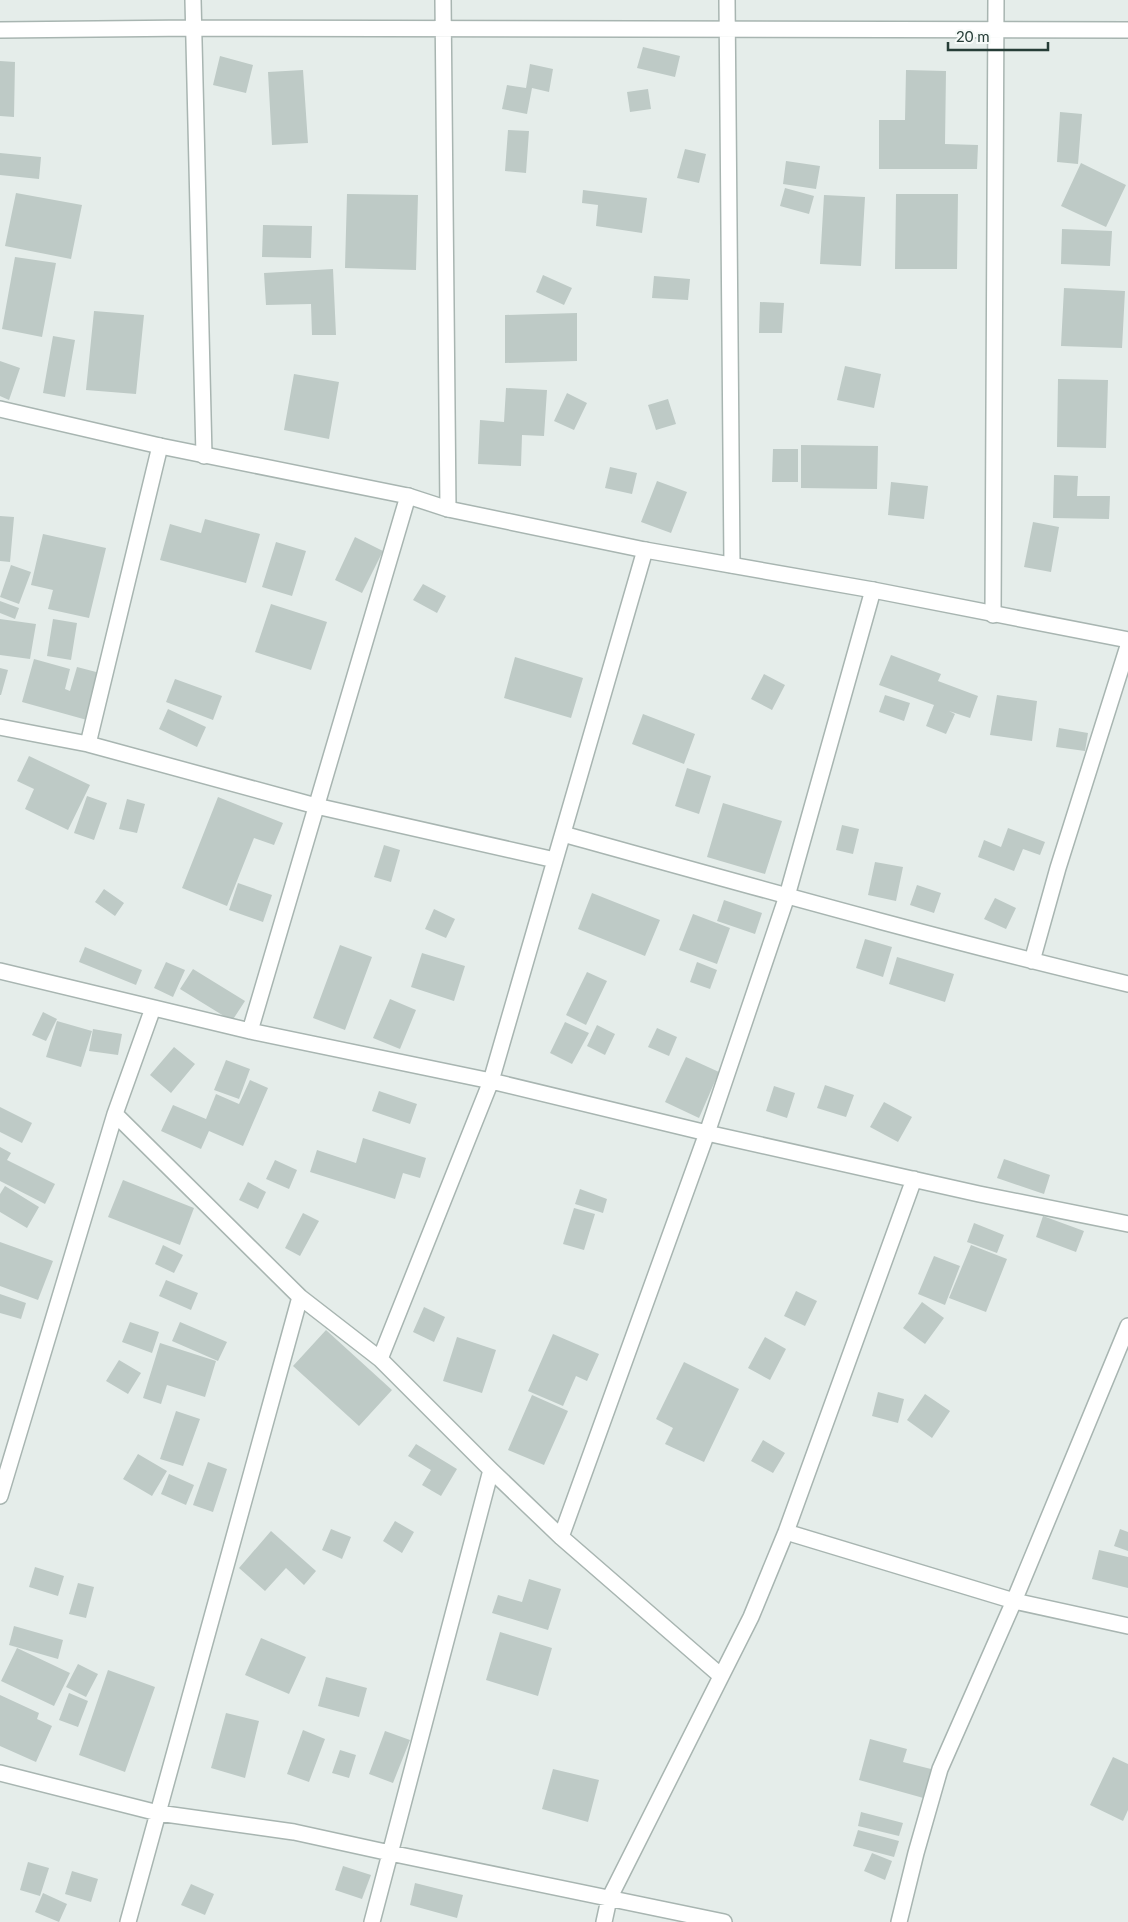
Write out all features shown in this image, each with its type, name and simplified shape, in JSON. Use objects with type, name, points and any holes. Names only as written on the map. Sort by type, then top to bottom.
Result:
[{"type":"street","points":[[193,0],[204,456]]},
{"type":"street","points":[[442,0],[448,509]]},
{"type":"street","points":[[727,0],[732,565]]},
{"type":"street","points":[[994,614],[996,0]]},
{"type":"street","points":[[0,30],[193,28],[1128,30]]},
{"type":"street","points":[[0,409],[204,456],[408,496],[448,509],[646,550],[873,590],[1128,640]]},
{"type":"street","points":[[88,744],[160,446]]},
{"type":"street","points":[[250,1031],[408,496]]},
{"type":"street","points":[[380,1359],[491,1082],[646,550]]},
{"type":"street","points":[[561,1537],[707,1134],[786,896],[873,590]]},
{"type":"street","points":[[1032,961],[1058,868],[1128,646]]},
{"type":"street","points":[[0,727],[88,744],[316,806],[555,860]]},
{"type":"street","points":[[563,834],[786,896],[1032,961],[1128,984]]},
{"type":"street","points":[[0,970],[250,1031],[491,1082],[707,1134],[979,1194],[1128,1224]]},
{"type":"street","points":[[0,1496],[115,1114],[153,1008]]},
{"type":"street","points":[[115,1114],[300,1297],[380,1359],[561,1537],[721,1676]]},
{"type":"street","points":[[604,1922],[609,1899],[751,1617],[786,1532],[914,1179]]},
{"type":"street","points":[[128,1922],[300,1297]]},
{"type":"street","points":[[899,1922],[940,1769],[1014,1601],[1128,1326]]},
{"type":"street","points":[[372,1922],[491,1470]]},
{"type":"street","points":[[786,1532],[1014,1601],[1128,1626]]},
{"type":"street","points":[[0,1773],[158,1813],[294,1832],[724,1922]]},
{"type":"building","points":[[643,47],[680,56],[675,77],[637,68]]},
{"type":"building","points":[[220,56],[253,65],[246,93],[213,85]]},
{"type":"building","points":[[0,61],[15,62],[14,117],[0,116]]},
{"type":"building","points":[[530,64],[553,69],[549,92],[532,88],[527,114],[502,109],[507,85],[526,88]]},
{"type":"building","points":[[303,70],[308,143],[272,145],[268,72]]},
{"type":"building","points":[[906,70],[946,71],[945,144],[978,145],[977,169],[879,169],[879,120],[905,120]]},
{"type":"building","points":[[648,89],[651,109],[630,112],[627,92]]},
{"type":"building","points":[[1060,112],[1082,114],[1078,164],[1057,162]]},
{"type":"building","points":[[508,130],[529,131],[526,173],[505,171]]},
{"type":"building","points":[[685,149],[706,154],[699,183],[677,178]]},
{"type":"building","points":[[0,153],[41,157],[39,179],[0,175]]},
{"type":"building","points":[[786,161],[820,166],[816,189],[783,184]]},
{"type":"building","points":[[1081,163],[1126,185],[1106,227],[1061,206]]},
{"type":"building","points":[[785,188],[814,196],[809,214],[780,206]]},
{"type":"building","points":[[583,190],[647,198],[642,233],[596,226],[598,205],[582,203]]},
{"type":"building","points":[[16,193],[82,205],[71,259],[5,246]]},
{"type":"building","points":[[347,194],[418,195],[416,270],[345,268]]},
{"type":"building","points":[[896,194],[958,194],[957,269],[895,269]]},
{"type":"building","points":[[824,195],[865,197],[861,266],[820,264]]},
{"type":"building","points":[[263,225],[312,226],[311,258],[262,257]]},
{"type":"building","points":[[1062,229],[1112,231],[1110,266],[1061,264]]},
{"type":"building","points":[[15,257],[56,263],[42,337],[2,329]]},
{"type":"building","points":[[333,269],[336,335],[312,335],[311,304],[266,305],[264,273]]},
{"type":"building","points":[[543,275],[572,288],[564,305],[536,292]]},
{"type":"building","points":[[654,276],[690,279],[688,300],[652,298]]},
{"type":"building","points":[[1064,288],[1125,291],[1122,348],[1061,346]]},
{"type":"building","points":[[760,302],[784,303],[782,333],[759,333]]},
{"type":"building","points":[[94,311],[144,315],[136,394],[86,390]]},
{"type":"building","points":[[577,313],[577,361],[505,363],[505,315]]},
{"type":"building","points":[[53,336],[75,340],[65,397],[43,393]]},
{"type":"building","points":[[0,361],[20,368],[9,400],[0,396]]},
{"type":"building","points":[[845,366],[881,374],[874,408],[837,400]]},
{"type":"building","points":[[294,374],[339,382],[329,439],[284,430]]},
{"type":"building","points":[[1058,379],[1108,380],[1106,448],[1057,447]]},
{"type":"building","points":[[506,388],[547,390],[544,436],[522,435],[521,466],[478,464],[480,420],[504,422]]},
{"type":"building","points":[[567,393],[587,403],[574,430],[554,421]]},
{"type":"building","points":[[668,399],[676,424],[656,430],[648,405]]},
{"type":"building","points":[[801,445],[878,446],[877,489],[801,488]]},
{"type":"building","points":[[773,449],[798,449],[798,482],[772,482]]},
{"type":"building","points":[[610,467],[637,473],[632,494],[605,488]]},
{"type":"building","points":[[1054,475],[1078,476],[1077,496],[1110,496],[1109,519],[1053,518]]},
{"type":"building","points":[[657,481],[687,492],[671,533],[641,522]]},
{"type":"building","points":[[891,482],[928,486],[924,519],[888,515]]},
{"type":"building","points":[[0,516],[14,517],[10,562],[0,561]]},
{"type":"building","points":[[205,519],[260,534],[246,583],[160,560],[170,524],[201,533]]},
{"type":"building","points":[[1033,522],[1059,527],[1051,572],[1024,567]]},
{"type":"building","points":[[43,534],[106,548],[89,618],[48,609],[53,590],[31,585]]},
{"type":"building","points":[[355,537],[383,551],[362,593],[335,580]]},
{"type":"building","points":[[276,542],[306,551],[292,596],[262,587]]},
{"type":"building","points":[[11,565],[31,572],[19,604],[0,597]]},
{"type":"building","points":[[423,584],[446,596],[437,613],[413,600]]},
{"type":"building","points":[[0,601],[19,608],[15,619],[0,613]]},
{"type":"building","points":[[271,604],[327,622],[311,670],[255,652]]},
{"type":"building","points":[[0,619],[36,624],[30,659],[0,655]]},
{"type":"building","points":[[53,619],[77,623],[71,660],[47,656]]},
{"type":"building","points":[[891,655],[941,674],[938,681],[978,696],[970,718],[949,711],[955,714],[946,734],[926,726],[934,705],[879,685]]},
{"type":"building","points":[[515,657],[583,678],[571,718],[504,698]]},
{"type":"building","points":[[34,659],[70,669],[65,689],[70,691],[77,667],[100,673],[87,720],[22,702]]},
{"type":"building","points":[[0,668],[8,670],[1,695],[0,695]]},
{"type":"building","points":[[764,674],[785,685],[772,710],[751,699]]},
{"type":"building","points":[[175,679],[222,696],[213,720],[166,702]]},
{"type":"building","points":[[885,695],[910,703],[904,721],[879,712]]},
{"type":"building","points":[[997,695],[1037,701],[1032,741],[990,735]]},
{"type":"building","points":[[168,709],[206,727],[197,747],[159,729]]},
{"type":"building","points":[[643,714],[695,734],[684,764],[632,744]]},
{"type":"building","points":[[1059,728],[1088,733],[1085,751],[1056,747]]},
{"type":"building","points":[[29,756],[90,785],[68,830],[25,809],[34,789],[17,781]]},
{"type":"building","points":[[687,768],[711,776],[699,814],[675,806]]},
{"type":"building","points":[[87,796],[107,803],[94,840],[74,833]]},
{"type":"building","points":[[218,797],[283,823],[274,845],[254,838],[227,906],[182,888]]},
{"type":"building","points":[[127,799],[145,804],[137,833],[119,829]]},
{"type":"building","points":[[723,803],[782,821],[765,874],[707,857]]},
{"type":"building","points":[[842,825],[859,829],[853,854],[836,850]]},
{"type":"building","points":[[1008,828],[1045,842],[1040,855],[1023,849],[1014,871],[978,857],[984,840],[1001,847]]},
{"type":"building","points":[[384,845],[400,850],[391,882],[374,877]]},
{"type":"building","points":[[875,862],[903,867],[896,901],[868,895]]},
{"type":"building","points":[[238,883],[272,895],[263,922],[229,910]]},
{"type":"building","points":[[917,885],[941,893],[934,913],[910,905]]},
{"type":"building","points":[[104,889],[124,903],[115,916],[95,902]]},
{"type":"building","points":[[592,893],[660,920],[645,956],[578,929]]},
{"type":"building","points":[[995,898],[1016,908],[1006,929],[984,919]]},
{"type":"building","points":[[724,900],[762,913],[755,934],[717,921]]},
{"type":"building","points":[[434,909],[455,919],[446,938],[425,929]]},
{"type":"building","points":[[693,914],[730,928],[717,964],[679,950]]},
{"type":"building","points":[[865,939],[892,947],[883,977],[856,968]]},
{"type":"building","points":[[340,945],[372,957],[345,1030],[313,1018]]},
{"type":"building","points":[[85,947],[142,970],[136,985],[79,962]]},
{"type":"building","points":[[422,953],[465,966],[454,1001],[411,987]]},
{"type":"building","points":[[897,957],[954,974],[945,1002],[889,984]]},
{"type":"building","points":[[166,962],[185,970],[173,997],[154,988]]},
{"type":"building","points":[[697,962],[717,970],[710,989],[690,982]]},
{"type":"building","points":[[193,969],[245,1001],[232,1021],[180,989]]},
{"type":"building","points":[[587,972],[607,981],[586,1025],[566,1015]]},
{"type":"building","points":[[390,999],[416,1010],[400,1049],[373,1038]]},
{"type":"building","points":[[43,1012],[57,1019],[46,1041],[32,1035]]},
{"type":"building","points":[[57,1021],[92,1031],[81,1067],[46,1057]]},
{"type":"building","points":[[565,1022],[589,1033],[572,1064],[550,1053]]},
{"type":"building","points":[[597,1025],[615,1034],[605,1055],[587,1046]]},
{"type":"building","points":[[657,1028],[677,1037],[669,1056],[648,1047]]},
{"type":"building","points":[[93,1029],[122,1034],[118,1055],[89,1051]]},
{"type":"building","points":[[174,1047],[195,1064],[171,1093],[150,1075]]},
{"type":"building","points":[[686,1057],[719,1072],[699,1118],[665,1102]]},
{"type":"building","points":[[226,1060],[250,1069],[239,1099],[214,1090]]},
{"type":"building","points":[[250,1080],[268,1088],[243,1146],[209,1131],[201,1149],[161,1131],[173,1105],[206,1119],[216,1094],[239,1104]]},
{"type":"building","points":[[825,1085],[854,1095],[846,1117],[817,1108]]},
{"type":"building","points":[[774,1086],[795,1093],[787,1118],[766,1111]]},
{"type":"building","points":[[379,1091],[417,1104],[410,1124],[372,1111]]},
{"type":"building","points":[[884,1102],[912,1117],[898,1142],[870,1127]]},
{"type":"building","points":[[0,1107],[32,1123],[22,1143],[0,1132]]},
{"type":"building","points":[[363,1138],[426,1158],[420,1178],[403,1173],[395,1199],[310,1172],[317,1150],[356,1163]]},
{"type":"building","points":[[0,1147],[11,1153],[7,1160],[55,1184],[45,1204],[0,1181]]},
{"type":"building","points":[[1004,1159],[1050,1175],[1044,1194],[997,1178]]},
{"type":"building","points":[[275,1160],[297,1170],[289,1189],[266,1179]]},
{"type":"building","points":[[123,1180],[194,1208],[180,1245],[108,1217]]},
{"type":"building","points":[[248,1182],[266,1192],[258,1209],[239,1200]]},
{"type":"building","points":[[5,1186],[39,1207],[27,1228],[0,1212],[0,1194]]},
{"type":"building","points":[[580,1189],[607,1199],[603,1213],[575,1204]]},
{"type":"building","points":[[574,1208],[595,1214],[584,1250],[563,1244]]},
{"type":"building","points":[[303,1213],[319,1221],[300,1256],[285,1248]]},
{"type":"building","points":[[1043,1216],[1084,1231],[1076,1252],[1036,1237]]},
{"type":"building","points":[[974,1223],[1004,1235],[997,1253],[967,1242]]},
{"type":"building","points":[[0,1242],[53,1261],[38,1300],[0,1286]]},
{"type":"building","points":[[163,1245],[183,1255],[174,1273],[155,1264]]},
{"type":"building","points":[[971,1245],[1007,1259],[986,1312],[949,1298]]},
{"type":"building","points":[[934,1256],[960,1266],[945,1305],[918,1294]]},
{"type":"building","points":[[166,1280],[198,1293],[191,1310],[159,1296]]},
{"type":"building","points":[[796,1291],[817,1301],[805,1326],[784,1316]]},
{"type":"building","points":[[0,1294],[26,1303],[21,1319],[0,1313]]},
{"type":"building","points":[[922,1302],[944,1318],[925,1344],[903,1328]]},
{"type":"building","points":[[424,1307],[445,1317],[434,1342],[413,1332]]},
{"type":"building","points":[[130,1322],[159,1332],[152,1353],[122,1342]]},
{"type":"building","points":[[180,1322],[227,1342],[218,1361],[172,1341]]},
{"type":"building","points":[[326,1330],[392,1390],[359,1426],[293,1366]]},
{"type":"building","points":[[553,1334],[599,1354],[587,1381],[576,1376],[563,1406],[528,1391]]},
{"type":"building","points":[[457,1337],[496,1350],[482,1393],[443,1381]]},
{"type":"building","points":[[765,1337],[786,1349],[770,1380],[748,1368]]},
{"type":"building","points":[[160,1343],[216,1361],[205,1397],[167,1385],[161,1404],[143,1398]]},
{"type":"building","points":[[119,1360],[141,1373],[128,1394],[106,1381]]},
{"type":"building","points":[[684,1362],[739,1389],[704,1462],[665,1444],[673,1428],[656,1419]]},
{"type":"building","points":[[878,1392],[904,1399],[898,1423],[872,1416]]},
{"type":"building","points":[[925,1394],[950,1411],[932,1438],[907,1420]]},
{"type":"building","points":[[532,1395],[568,1411],[544,1465],[508,1450]]},
{"type":"building","points":[[176,1411],[200,1419],[183,1466],[160,1459]]},
{"type":"building","points":[[763,1440],[785,1453],[773,1473],[751,1461]]},
{"type":"building","points":[[416,1444],[457,1469],[441,1496],[422,1485],[431,1470],[408,1456]]},
{"type":"building","points":[[138,1454],[167,1471],[152,1496],[123,1479]]},
{"type":"building","points":[[208,1462],[227,1469],[213,1512],[193,1505]]},
{"type":"building","points":[[169,1474],[194,1485],[186,1505],[161,1494]]},
{"type":"building","points":[[395,1521],[414,1532],[402,1553],[383,1541]]},
{"type":"building","points":[[331,1529],[351,1537],[342,1559],[322,1550]]},
{"type":"building","points":[[1120,1529],[1128,1532],[1128,1551],[1114,1546]]},
{"type":"building","points":[[271,1531],[316,1571],[304,1585],[286,1568],[265,1591],[239,1568]]},
{"type":"building","points":[[1099,1550],[1128,1557],[1128,1588],[1092,1579]]},
{"type":"building","points":[[35,1567],[64,1576],[58,1596],[29,1587]]},
{"type":"building","points":[[529,1579],[561,1589],[548,1630],[492,1613],[498,1595],[522,1602]]},
{"type":"building","points":[[78,1583],[94,1587],[86,1618],[69,1614]]},
{"type":"building","points":[[14,1626],[63,1640],[58,1659],[9,1645]]},
{"type":"building","points":[[500,1632],[552,1648],[538,1696],[486,1680]]},
{"type":"building","points":[[261,1638],[306,1657],[289,1694],[245,1675]]},
{"type":"building","points":[[17,1648],[70,1673],[54,1706],[1,1681]]},
{"type":"building","points":[[78,1664],[98,1674],[86,1697],[66,1687]]},
{"type":"building","points":[[108,1670],[155,1687],[125,1772],[79,1755]]},
{"type":"building","points":[[326,1677],[367,1688],[359,1717],[318,1706]]},
{"type":"building","points":[[69,1693],[88,1701],[78,1727],[59,1720]]},
{"type":"building","points":[[0,1695],[39,1713],[37,1719],[52,1726],[36,1762],[0,1746]]},
{"type":"building","points":[[226,1713],[259,1721],[245,1778],[211,1768]]},
{"type":"building","points":[[303,1730],[325,1739],[309,1782],[287,1774]]},
{"type":"building","points":[[385,1731],[410,1740],[393,1783],[369,1774]]},
{"type":"building","points":[[870,1739],[907,1749],[903,1762],[935,1770],[927,1799],[859,1780]]},
{"type":"building","points":[[340,1750],[356,1755],[349,1778],[332,1773]]},
{"type":"building","points":[[1113,1757],[1128,1764],[1128,1810],[1123,1821],[1090,1805]]},
{"type":"building","points":[[553,1769],[599,1780],[588,1822],[542,1809]]},
{"type":"building","points":[[861,1812],[903,1823],[899,1836],[858,1826]]},
{"type":"building","points":[[858,1830],[899,1841],[894,1857],[853,1846]]},
{"type":"building","points":[[872,1853],[892,1861],[885,1880],[864,1871]]},
{"type":"building","points":[[28,1862],[49,1868],[40,1896],[20,1890]]},
{"type":"building","points":[[343,1866],[371,1875],[362,1899],[335,1890]]},
{"type":"building","points":[[72,1871],[98,1879],[91,1902],[65,1894]]},
{"type":"building","points":[[415,1883],[463,1895],[457,1918],[410,1905]]},
{"type":"building","points":[[191,1884],[214,1894],[205,1915],[181,1905]]},
{"type":"building","points":[[43,1893],[67,1904],[59,1922],[35,1912]]}]
